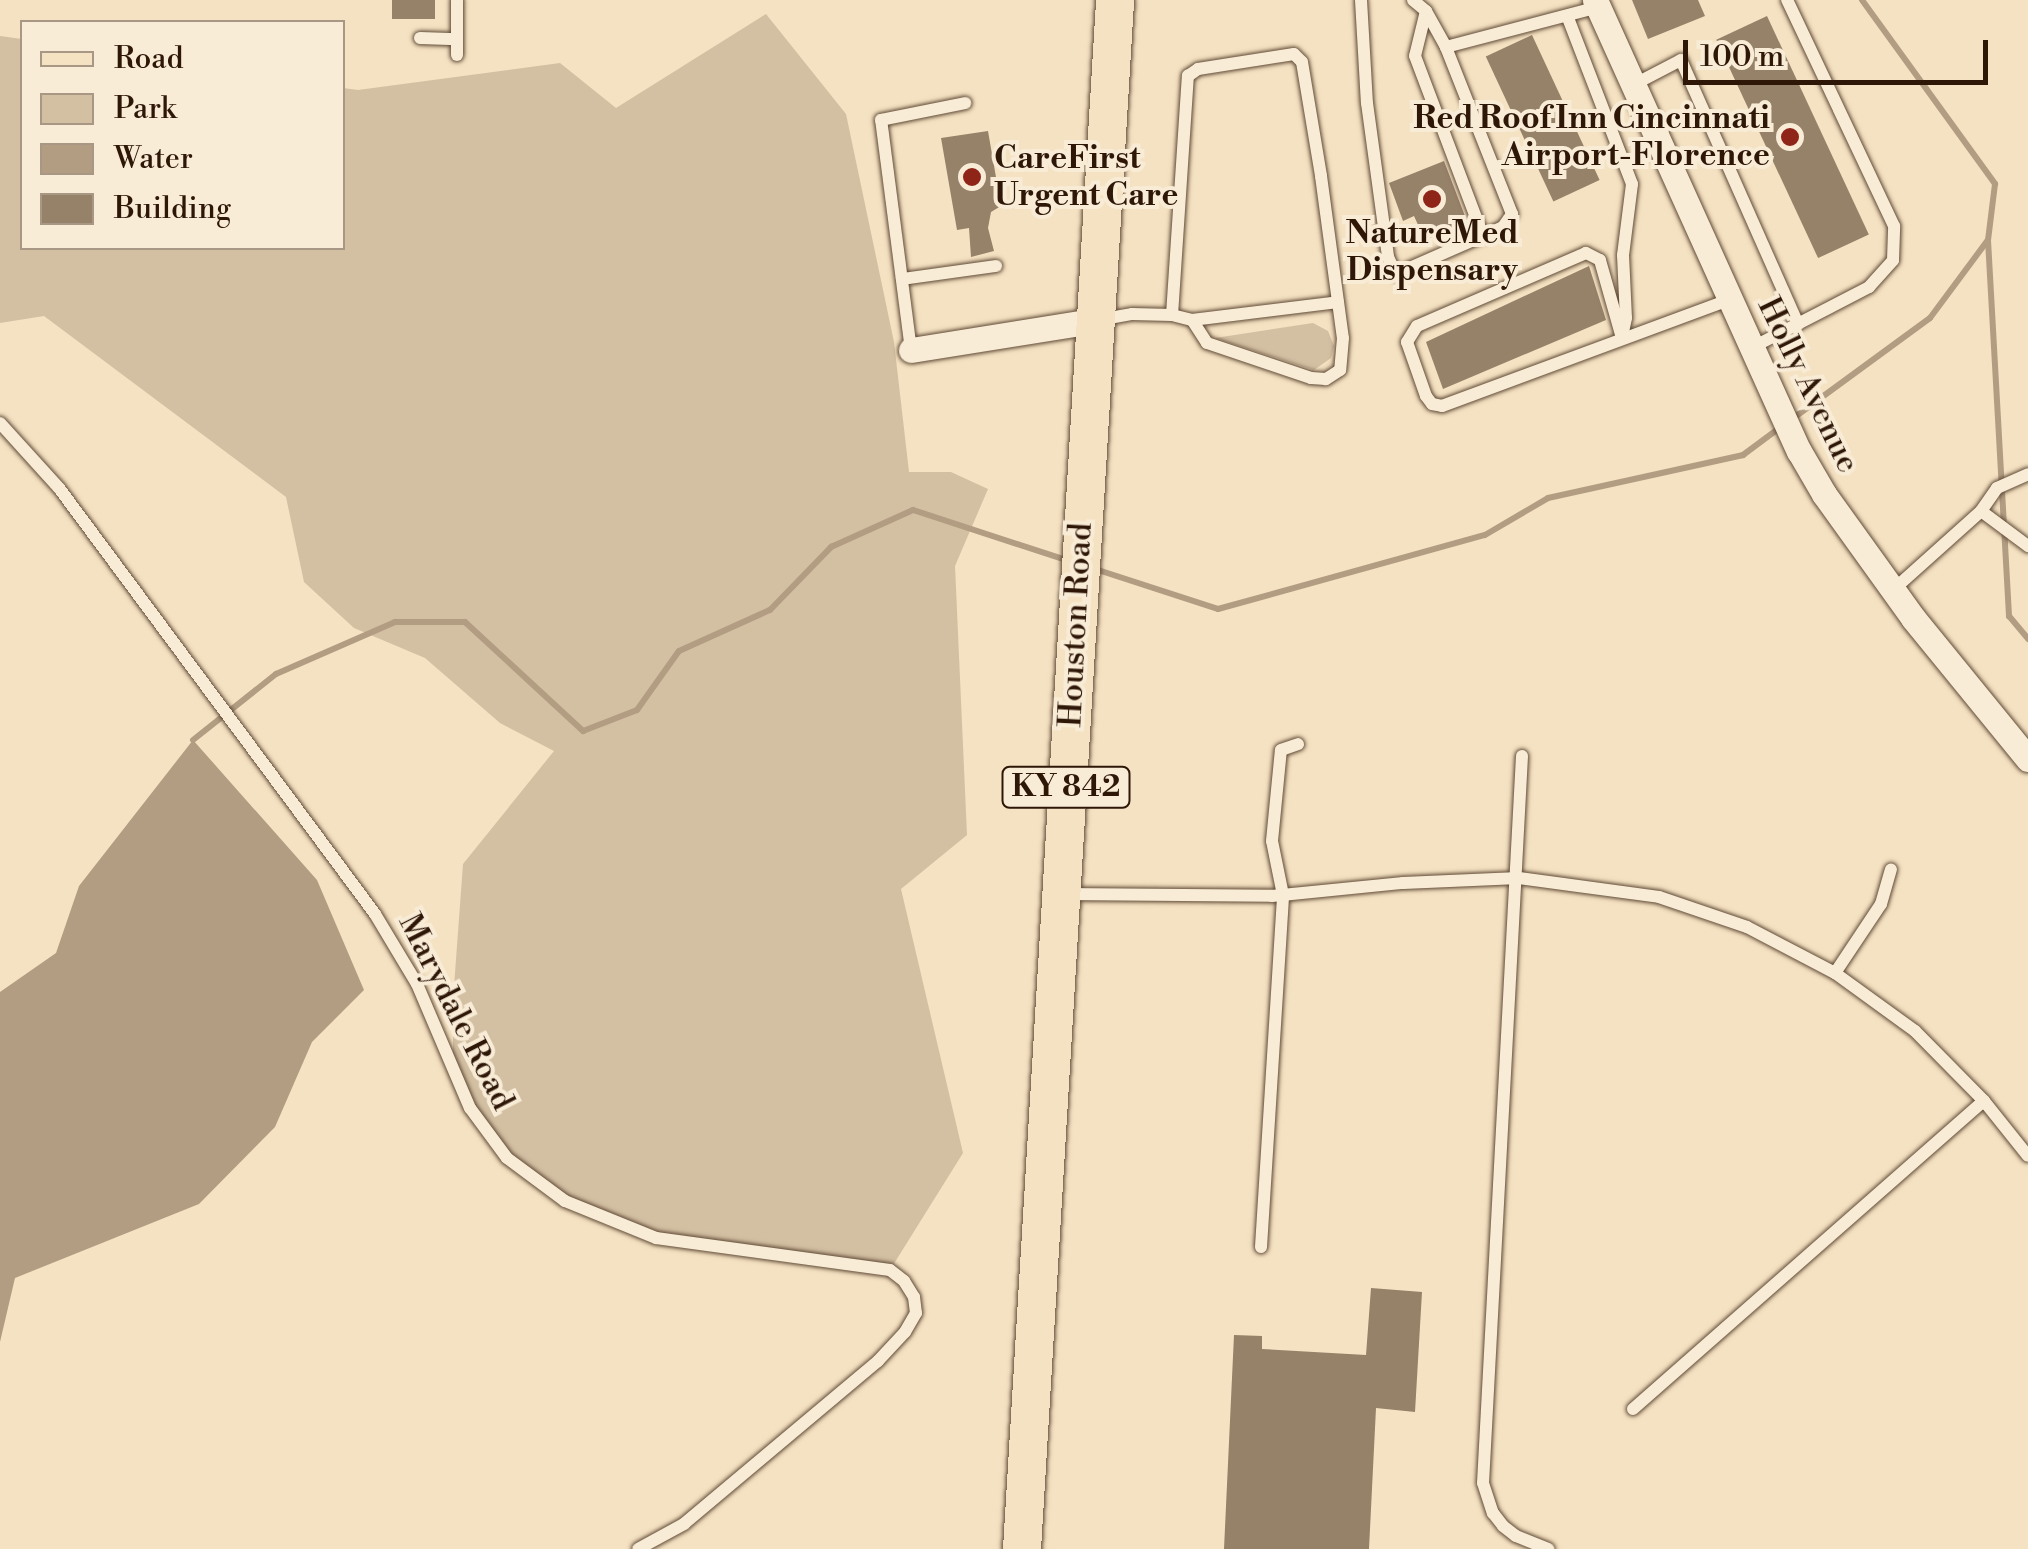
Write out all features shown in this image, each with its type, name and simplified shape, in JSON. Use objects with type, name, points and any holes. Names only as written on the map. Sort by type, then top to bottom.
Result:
[{"type":"main road","name":"Houston Road","points":[[1022,1549],[1114,0]]},
{"type":"street","name":"Holly Avenue","points":[[1596,4],[1751,348],[1824,494],[1892,590],[2028,759]]},
{"type":"street","points":[[911,350],[1092,321]]},
{"type":"lane","points":[[457,0],[457,55]]},
{"type":"lane","points":[[1361,0],[1367,103],[1388,257],[1396,274],[1503,227],[1512,214],[1446,47],[1426,10],[1413,0]]},
{"type":"lane","points":[[1751,348],[1869,287],[1892,260],[1894,226],[1787,0]]},
{"type":"lane","points":[[1446,47],[1568,18],[1596,4]]},
{"type":"lane","points":[[1426,10],[1414,56],[1483,236]]},
{"type":"lane","points":[[1568,18],[1632,184],[1623,255],[1626,318],[1622,338]]},
{"type":"lane","points":[[420,38],[457,39]]},
{"type":"lane","points":[[1172,315],[1187,80],[1194,70],[1289,53],[1298,57],[1330,243],[1344,358],[1340,370],[1326,378],[1312,378],[1207,343],[1192,320]]},
{"type":"lane","points":[[1630,86],[1681,60],[1798,324]]},
{"type":"lane","points":[[911,350],[881,120],[965,102]]},
{"type":"lane","points":[[1622,338],[1600,260],[1586,253],[1417,326],[1408,342],[1426,396],[1432,404],[1442,406],[1731,299]]},
{"type":"lane","points":[[902,279],[996,266]]},
{"type":"lane","points":[[1092,321],[1132,314],[1192,320],[1338,302]]},
{"type":"lane","name":"Marydale Road","points":[[0,424],[60,488],[375,914],[417,984],[470,1108],[507,1158],[564,1201],[656,1238],[890,1270],[904,1281],[914,1298],[916,1313],[878,1362],[684,1524],[638,1549]]},
{"type":"lane","points":[[1892,590],[1980,511],[1997,488],[2028,474]]},
{"type":"lane","points":[[1980,511],[2028,546]]},
{"type":"lane","points":[[1261,1246],[1283,895],[1272,841],[1280,750],[1298,744]]},
{"type":"lane","points":[[1522,756],[1519,878],[1483,1483],[1493,1513],[1503,1526],[1548,1549]]},
{"type":"lane","points":[[1835,973],[1881,904],[1892,869]]},
{"type":"lane","points":[[1060,894],[1283,895],[1403,882],[1519,878],[1659,898],[1747,927],[1835,973],[1915,1031],[1984,1101],[2028,1156]]},
{"type":"lane","points":[[1633,1409],[1984,1101]]},
{"type":"green space","points":[[766,14],[846,114],[894,342],[909,472],[951,472],[988,489],[955,566],[967,835],[901,889],[963,1153],[890,1270],[718,1248],[599,1218],[507,1158],[453,1073],[453,1000],[463,864],[554,751],[500,723],[425,658],[354,628],[304,582],[286,497],[44,316],[0,323],[0,36],[20,39],[20,250],[345,250],[345,88],[358,90],[560,63],[616,108]]},
{"type":"green space","points":[[1313,323],[1328,331],[1334,346],[1331,358],[1314,370],[1215,338]]},
{"type":"water","points":[[193,740],[317,880],[364,990],[312,1042],[275,1127],[199,1204],[15,1278],[0,1342],[0,992],[56,953],[79,886]]},
{"type":"building","points":[[392,0],[435,0],[435,19],[392,19]]},
{"type":"building","points":[[1632,0],[1698,0],[1705,16],[1648,39]]},
{"type":"building","name":"Red Roof Inn Cincinnati Airport-Florence","points":[[1767,16],[1869,234],[1818,258],[1716,40]]},
{"type":"building","points":[[1532,35],[1600,180],[1553,202],[1486,57]]},
{"type":"building","points":[[988,131],[1001,206],[991,212],[988,228],[994,251],[971,257],[969,228],[957,230],[941,138]]},
{"type":"building","points":[[1444,161],[1468,224],[1425,240],[1414,216],[1403,221],[1389,183]]},
{"type":"building","points":[[1589,266],[1606,320],[1443,389],[1426,342]]},
{"type":"building","points":[[1371,1288],[1422,1292],[1415,1412],[1376,1408],[1369,1549],[1224,1549],[1234,1335],[1262,1336],[1262,1349],[1366,1355]]},
{"type":"waterway","points":[[1862,0],[1995,184],[1988,240],[2009,616],[2028,639]]},
{"type":"waterway","points":[[1792,419],[1930,318],[1988,240]]},
{"type":"waterway","points":[[1095,569],[1218,609],[1485,535],[1548,498],[1743,455],[1782,426]]},
{"type":"waterway","points":[[193,740],[276,674],[395,622],[465,622],[583,731],[637,710],[679,651],[770,610],[831,547],[913,510],[1069,561]]},
{"type":"place","name":"Red Roof Inn Cincinnati Airport-Florence","points":[[1790,137]]},
{"type":"place","name":"CareFirst Urgent Care","points":[[972,177]]},
{"type":"place","name":"NatureMed Dispensary","points":[[1432,199]]}]
